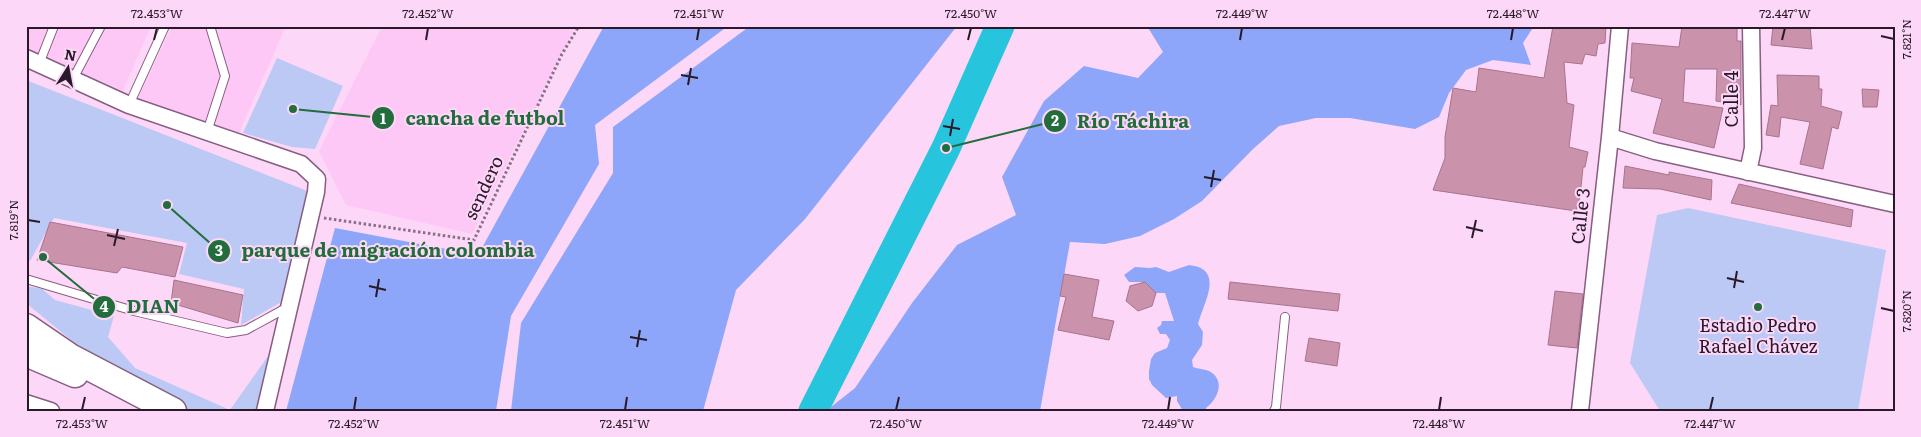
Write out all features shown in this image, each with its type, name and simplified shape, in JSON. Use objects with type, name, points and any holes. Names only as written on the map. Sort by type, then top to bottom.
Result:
[{"type":"highway","points":[[26,327],[70,357],[173,411]]},
{"type":"highway","points":[[26,353],[72,373],[138,393]]},
{"type":"street","name":"Calle 3","points":[[1580,411],[1610,138],[1620,26]]},
{"type":"street","name":"Calle 4","points":[[1748,172],[1753,148],[1751,26]]},
{"type":"street","points":[[33,61],[128,105],[301,164],[317,178],[311,216],[265,411]]},
{"type":"street","points":[[1610,138],[1655,151],[1895,204]]},
{"type":"street","points":[[26,403],[51,411]]},
{"type":"lane","points":[[33,61],[54,26]]},
{"type":"lane","points":[[72,79],[101,26]]},
{"type":"lane","points":[[128,105],[165,26]]},
{"type":"lane","points":[[207,132],[225,76],[210,26]]},
{"type":"lane","points":[[26,279],[134,311],[227,333],[246,330],[290,306]]},
{"type":"lane","points":[[1274,411],[1276,407],[1285,318]]},
{"type":"path","name":"sendero","points":[[311,216],[474,240],[562,54],[578,26]]},
{"type":"shaded area","points":[[26,26],[151,26],[123,91],[26,48]]},
{"type":"shaded area","points":[[172,26],[286,26],[238,135],[137,101]]},
{"type":"shaded area","points":[[382,26],[575,26],[472,234],[346,205],[319,151]]},
{"type":"shaded area","points":[[604,26],[728,26],[595,125],[599,164],[511,316],[496,411],[286,411],[335,228],[478,255]]},
{"type":"shaded area","points":[[750,26],[957,26],[805,219],[736,290],[703,411],[511,411],[521,323],[613,173],[613,127]]},
{"type":"shaded area","points":[[1147,26],[1534,26],[1523,43],[1531,65],[1493,60],[1466,70],[1449,93],[1439,117],[1415,129],[1350,118],[1316,118],[1279,126],[1253,149],[1202,201],[1174,219],[1140,236],[1105,244],[1070,242],[1040,411],[826,411],[855,388],[912,303],[957,245],[1016,215],[1002,177],[1044,101],[1084,66],[1138,78],[1163,52]]},
{"type":"shaded area","points":[[277,58],[343,86],[315,149],[292,147],[243,133]]},
{"type":"shaded area","points":[[26,80],[310,192],[285,300],[241,325],[244,289],[179,274],[187,243],[54,218],[30,261],[26,258]]},
{"type":"shaded area","name":"Estadio Pedro Rafael Chávez","points":[[1688,208],[1886,250],[1858,411],[1660,411],[1630,363],[1657,215]]},
{"type":"shaded area","points":[[1189,265],[1200,268],[1207,273],[1209,280],[1207,297],[1198,324],[1203,332],[1202,345],[1192,360],[1193,367],[1209,371],[1214,375],[1219,384],[1217,395],[1206,408],[1206,411],[1183,411],[1177,401],[1177,396],[1166,398],[1152,385],[1149,379],[1151,359],[1155,353],[1167,348],[1170,340],[1166,334],[1160,334],[1157,328],[1161,325],[1162,321],[1174,321],[1165,293],[1156,293],[1145,282],[1129,282],[1124,275],[1135,267],[1156,267],[1169,272]]},
{"type":"shaded area","points":[[26,286],[42,289],[55,300],[114,316],[108,337],[135,368],[230,410],[273,349],[260,411],[191,411],[157,395],[82,349],[26,303]]},
{"type":"building","points":[[1553,26],[1606,26],[1605,43],[1598,44],[1596,56],[1585,54],[1582,64],[1564,62],[1567,103],[1574,105],[1569,147],[1588,152],[1585,167],[1583,167],[1580,197],[1576,211],[1433,190],[1445,158],[1445,137],[1453,88],[1476,92],[1479,68],[1544,78]]},
{"type":"building","points":[[1682,26],[1737,26],[1737,41],[1741,41],[1741,105],[1716,101],[1717,69],[1685,69],[1683,102],[1723,108],[1714,148],[1653,133],[1662,99],[1631,91],[1634,78],[1630,78],[1632,43],[1679,47]]},
{"type":"building","points":[[1773,26],[1810,26],[1812,49],[1771,45]]},
{"type":"building","points":[[1777,75],[1819,76],[1819,89],[1822,89],[1821,106],[1842,112],[1838,129],[1832,127],[1823,169],[1800,164],[1810,122],[1781,117],[1779,137],[1766,135],[1771,105],[1778,106]]},
{"type":"building","points":[[1862,89],[1879,90],[1877,107],[1863,107]]},
{"type":"building","points":[[1625,166],[1669,175],[1669,172],[1712,180],[1711,200],[1660,189],[1623,188]]},
{"type":"building","points":[[1739,184],[1853,210],[1851,227],[1731,203]]},
{"type":"building","points":[[50,222],[183,247],[175,277],[122,267],[117,273],[37,260]]},
{"type":"building","points":[[1064,274],[1099,280],[1092,317],[1114,321],[1109,340],[1058,330],[1066,297],[1060,296]]},
{"type":"building","points":[[174,280],[243,295],[238,323],[171,303]]},
{"type":"building","points":[[1145,282],[1156,293],[1152,306],[1138,311],[1126,301],[1130,286]]},
{"type":"building","points":[[1230,282],[1340,294],[1338,311],[1228,299]]},
{"type":"building","points":[[1555,291],[1583,294],[1577,348],[1548,345]]},
{"type":"building","points":[[1309,338],[1340,343],[1337,366],[1305,361]]},
{"type":"waterway","points":[[813,411],[946,148],[1000,26]]},
{"type":"place","name":"cancha de futbol","points":[[293,109]]},
{"type":"place","name":"Río Táchira","points":[[946,148]]},
{"type":"place","name":"parque de migración colombia","points":[[167,205]]},
{"type":"place","name":"DIAN","points":[[43,257]]},
{"type":"place","name":"Estadio Pedro Rafael Chávez","points":[[1758,307]]}]
